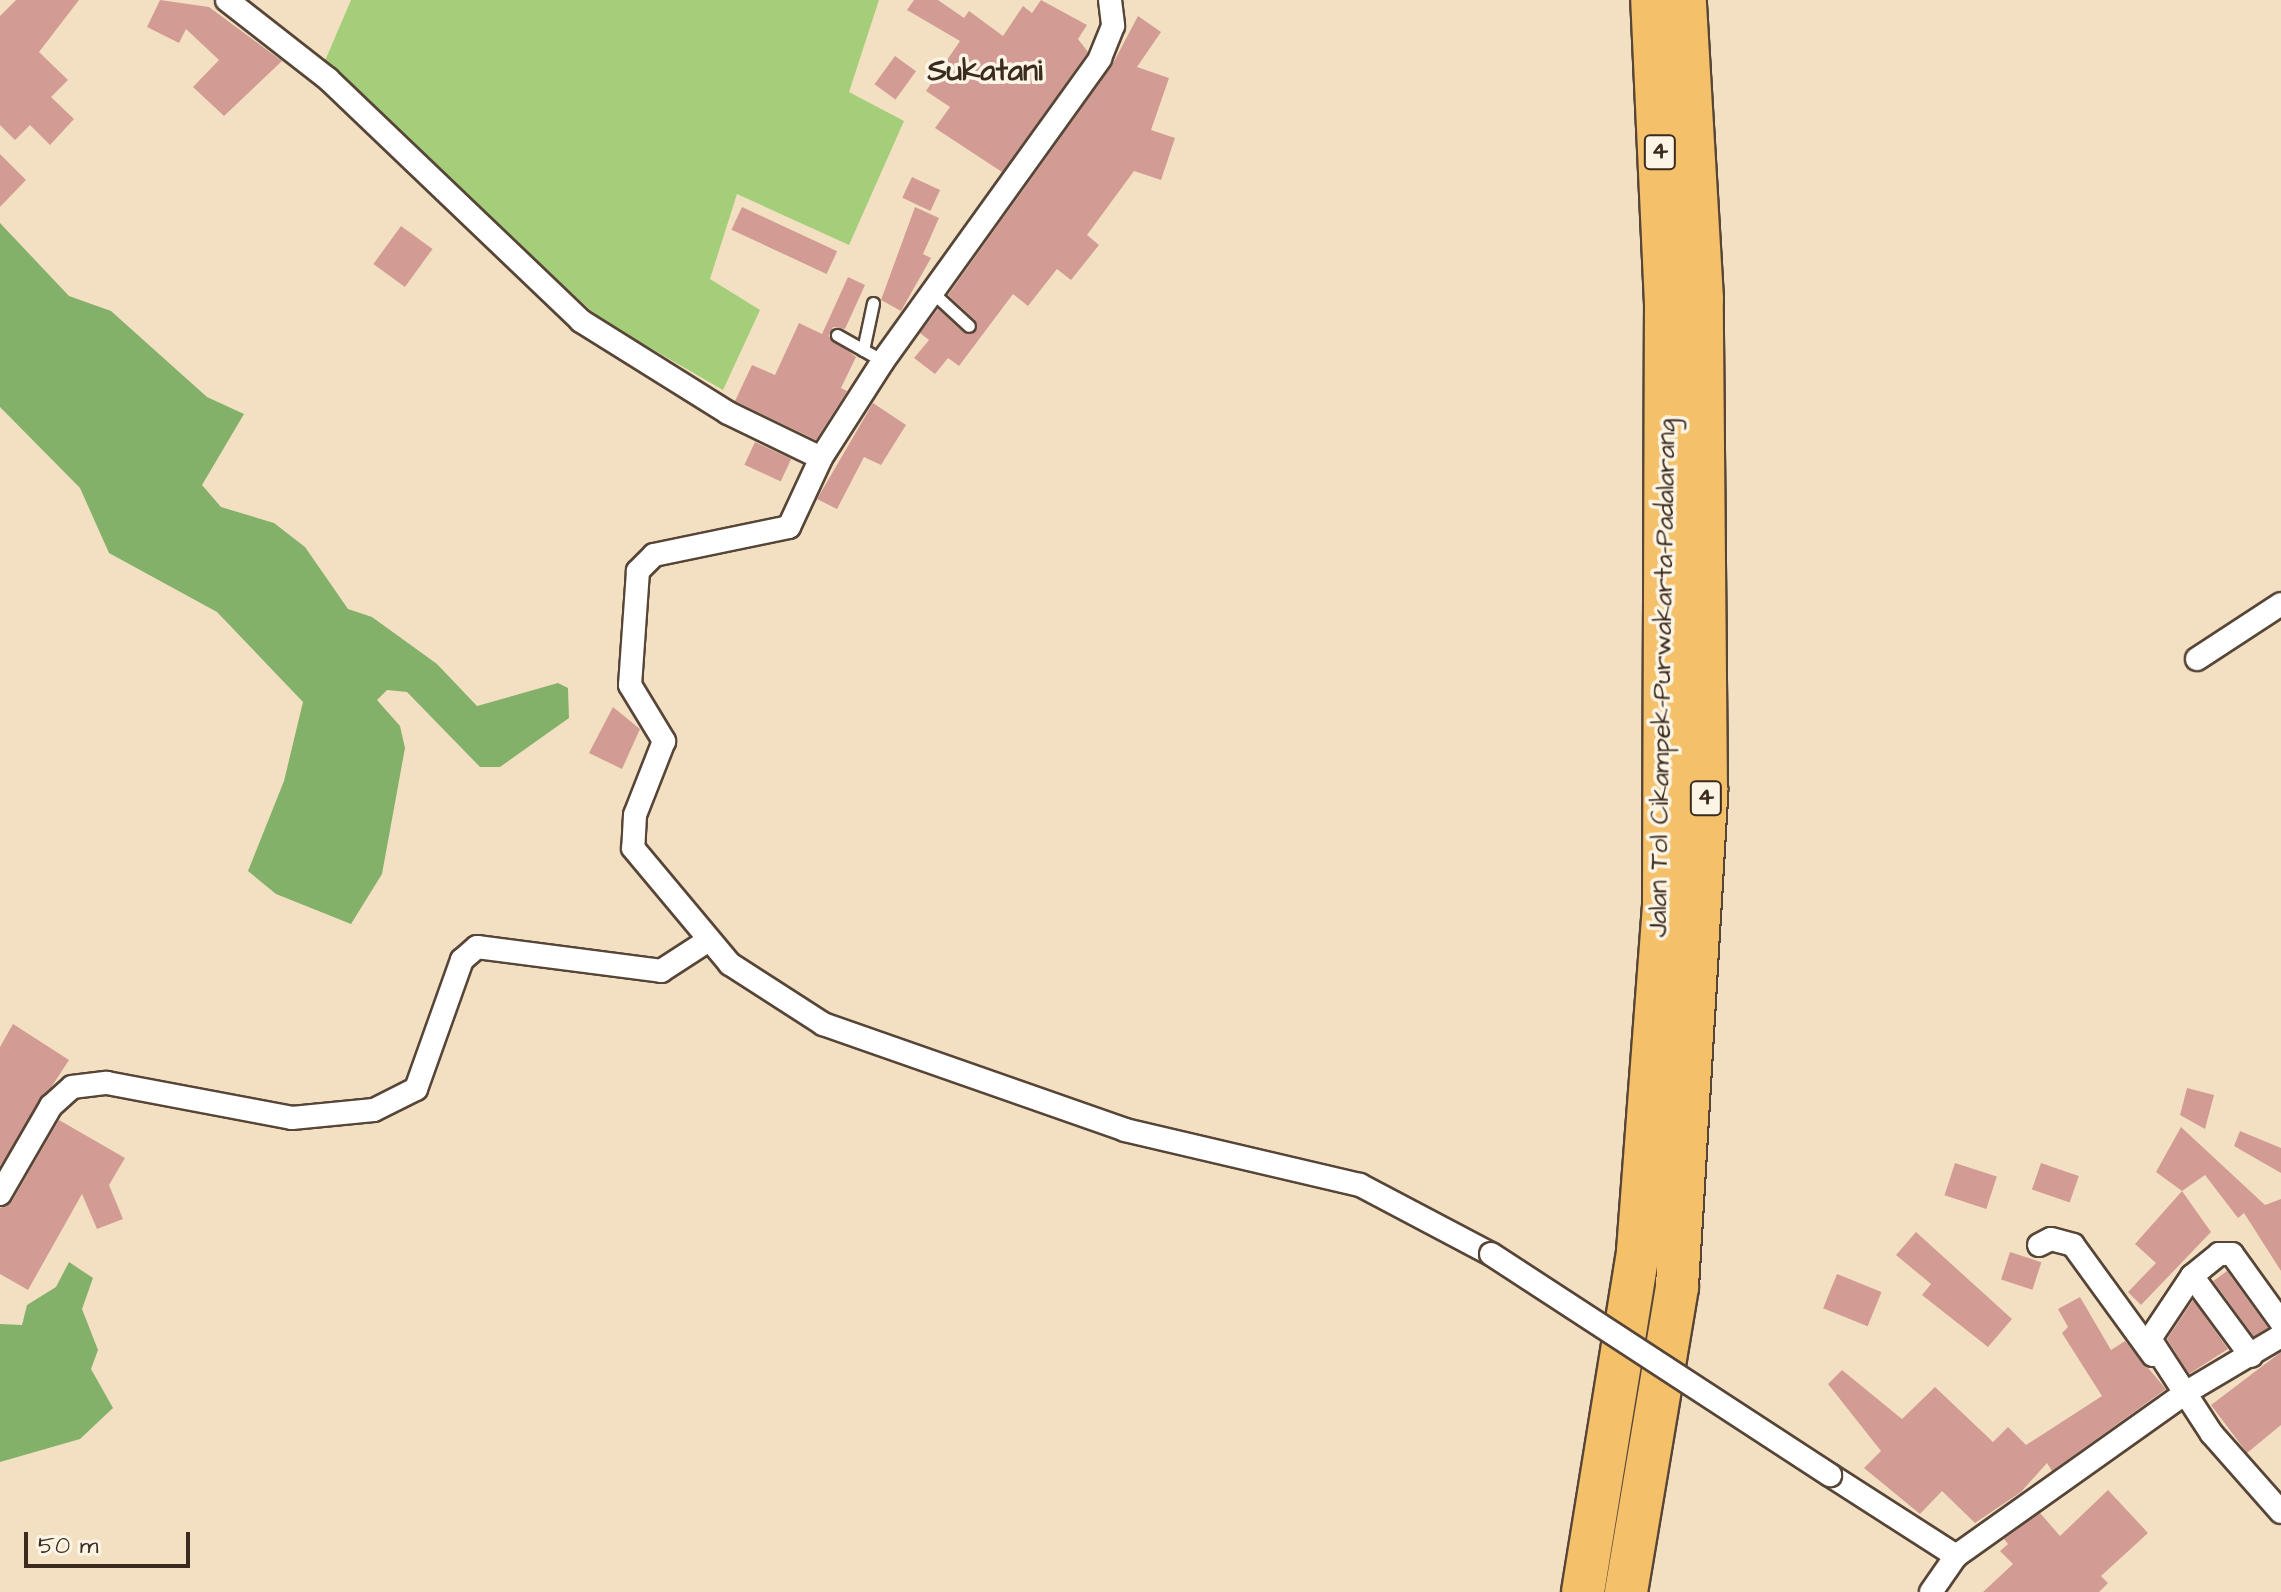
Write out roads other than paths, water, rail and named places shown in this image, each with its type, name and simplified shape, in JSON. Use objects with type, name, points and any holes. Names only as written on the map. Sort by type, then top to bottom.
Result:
[{"type":"highway","name":"Jalan Tol Cikampek–Purwakarta–Padalarang","points":[[1583,1592],[1638,1251],[1664,902],[1666,304],[1652,0]]},
{"type":"highway","name":"Jalan Tol Cikampek–Purwakarta–Padalarang","points":[[1626,1592],[1677,1286],[1706,792],[1702,299],[1685,0]]},
{"type":"street","points":[[227,0],[328,79],[590,329],[763,433],[821,458]]},
{"type":"street","points":[[1110,0],[1113,26],[1100,59],[932,292],[873,356],[783,531],[654,555],[638,571],[630,685],[664,741],[630,841],[709,940],[758,986],[862,1040],[1125,1130],[1360,1185],[1491,1254],[1956,1556]]},
{"type":"street","points":[[2197,659],[2281,604]]},
{"type":"street","points":[[0,1194],[51,1106],[72,1087],[107,1083],[292,1118],[374,1110],[416,1089],[462,960],[477,947],[665,971],[709,940]]},
{"type":"street","points":[[2039,1245],[2051,1239],[2073,1245],[2187,1394]]},
{"type":"street","points":[[2281,1322],[2232,1254],[2219,1254],[2192,1276],[2150,1339],[2212,1434],[2281,1513]]},
{"type":"street","points":[[2192,1276],[2251,1356]]},
{"type":"street","points":[[1931,1592],[1956,1556],[2187,1394],[2281,1336]]},
{"type":"lane","points":[[932,292],[969,326]]},
{"type":"lane","points":[[873,303],[873,356]]},
{"type":"lane","points":[[837,335],[873,356]]},
{"type":"district","name":"Sukatani","points":[[985,71]]}]
